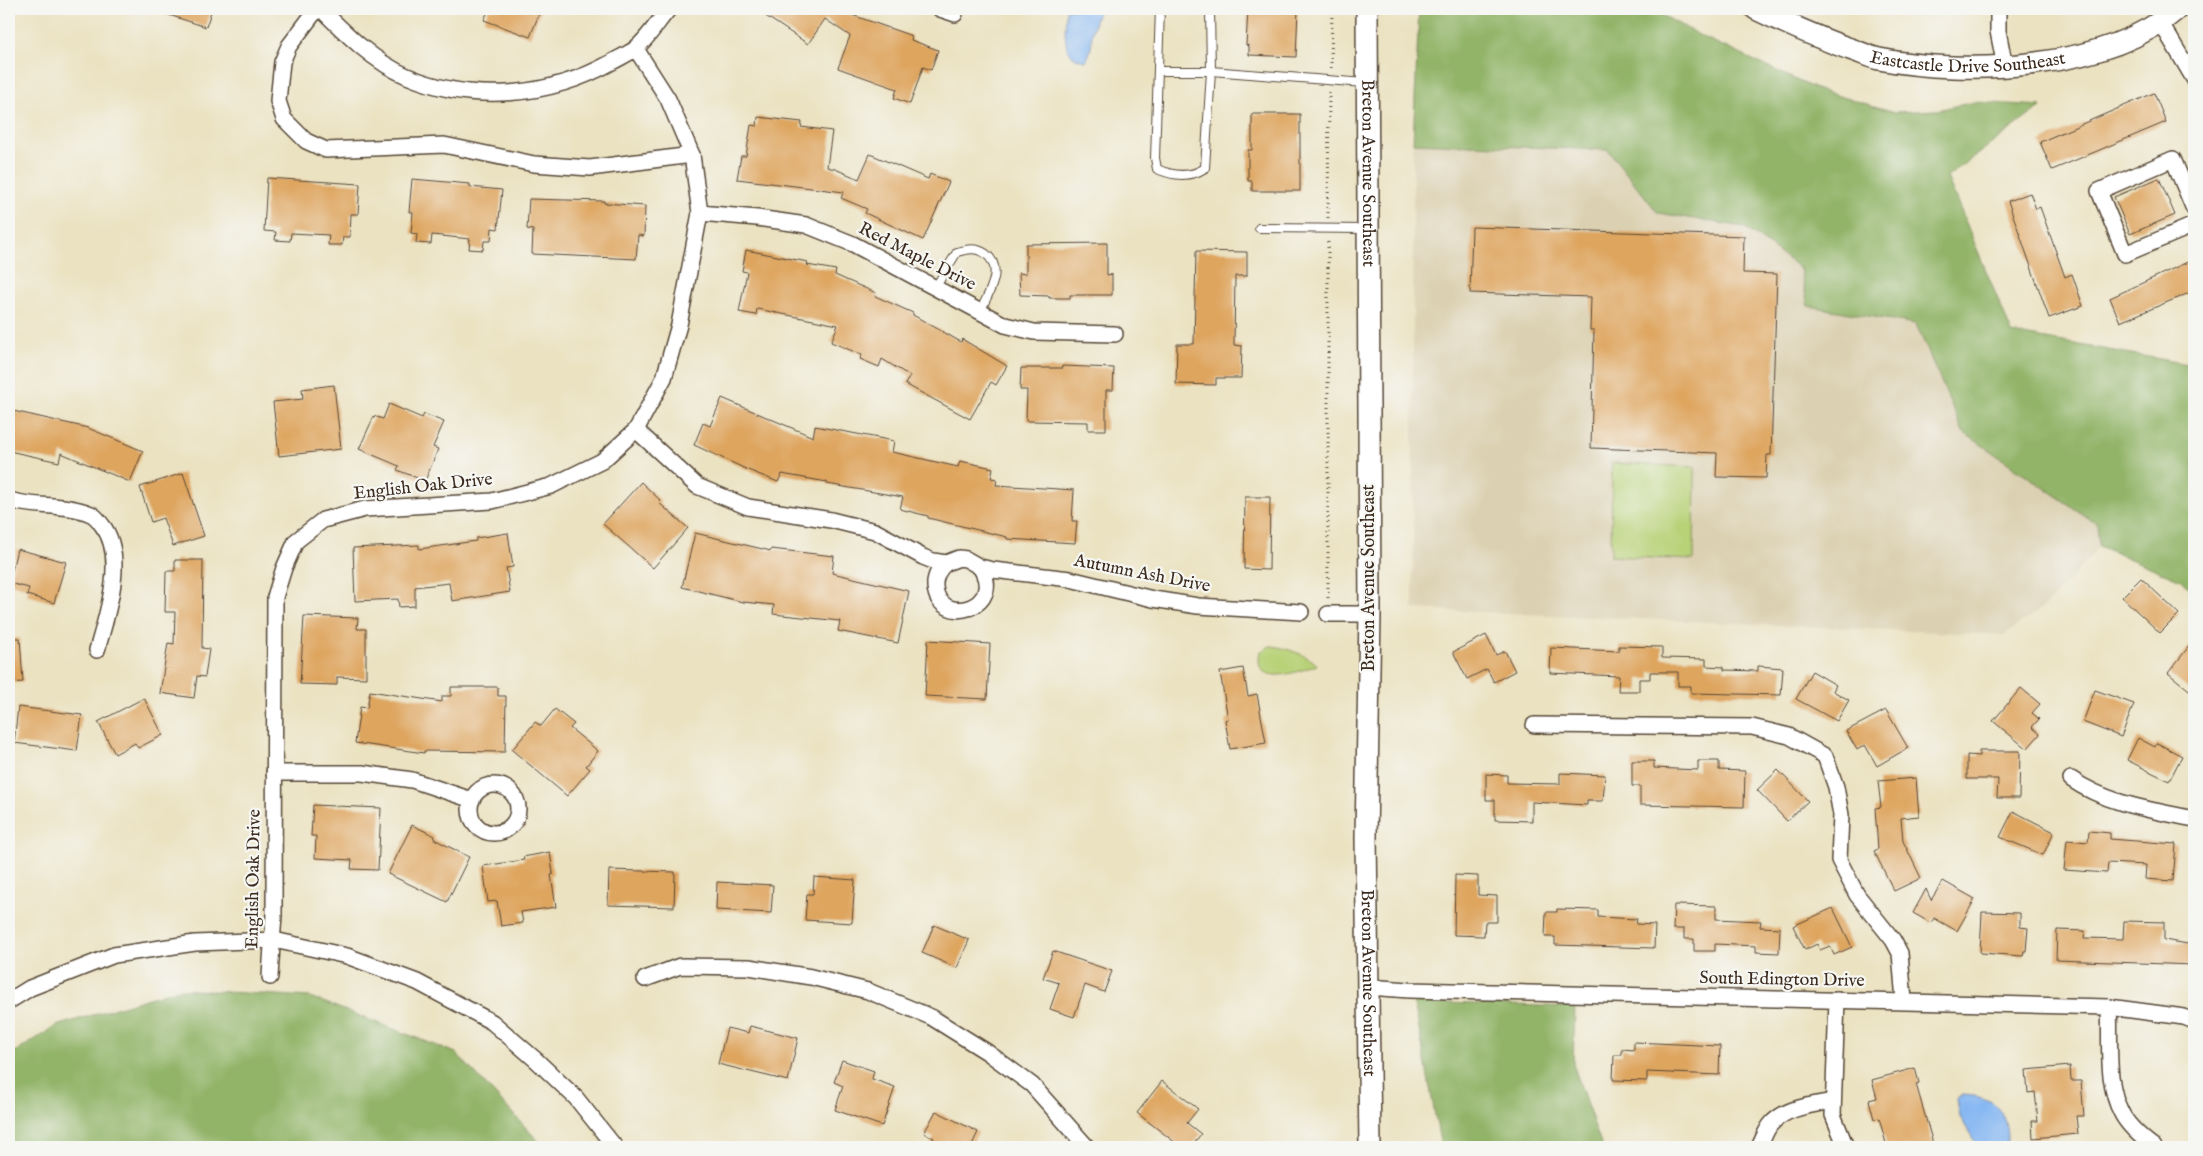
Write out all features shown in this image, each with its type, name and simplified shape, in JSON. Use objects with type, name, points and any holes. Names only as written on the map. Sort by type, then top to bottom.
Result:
[{"type":"main road","name":"Breton Avenue Southeast","points":[[1366,9],[1370,614],[1366,837],[1370,1147]]},
{"type":"main road","name":"Eastcastle Drive Southeast","points":[[1756,9],[1810,35],[1878,59],[1941,67],[2004,67],[2094,52],[2161,23],[2177,9]]},
{"type":"street","points":[[669,9],[636,49],[589,75],[557,87],[504,94],[457,91],[406,76],[359,46],[319,9],[289,46],[282,62],[278,101],[284,118],[295,130],[306,141],[326,150],[444,145],[534,164],[590,168],[692,154]]},
{"type":"street","points":[[940,9],[955,14]]},
{"type":"street","points":[[1998,9],[1998,31],[2004,67]]},
{"type":"street","points":[[2161,23],[2194,79]]},
{"type":"street","name":"English Oak Drive","points":[[270,978],[274,940],[275,597],[284,568],[296,541],[323,520],[365,509],[492,501],[551,486],[602,461],[636,430],[664,378],[679,325],[700,213],[692,154],[668,99],[636,49]]},
{"type":"street","points":[[2194,210],[2189,183],[2173,159],[2099,191],[2125,254],[2194,225]]},
{"type":"street","name":"Red Maple Drive","points":[[700,213],[757,218],[806,226],[852,244],[1005,325],[1034,332],[1115,334]]},
{"type":"street","name":"Autumn Ash Drive","points":[[636,430],[697,486],[748,507],[830,520],[875,531],[923,557],[946,563],[959,558],[966,559],[980,567],[1005,572],[1070,579],[1198,606],[1301,612]]},
{"type":"street","points":[[9,500],[24,505],[66,508],[93,514],[110,535],[114,562],[110,607],[97,650]]},
{"type":"street","points":[[923,557],[935,584],[936,592],[945,605],[961,610],[976,605],[982,599],[986,583],[980,567]]},
{"type":"street","points":[[935,584],[940,568],[946,563]]},
{"type":"street","points":[[986,583],[1005,572]]},
{"type":"street","points":[[1328,614],[1370,614]]},
{"type":"street","points":[[1534,725],[1752,727],[1789,736],[1825,756],[1836,787],[1841,814],[1839,860],[1857,895],[1893,940],[1900,954],[1904,1001]]},
{"type":"street","points":[[274,773],[362,773],[412,780],[472,800]]},
{"type":"street","points":[[2071,779],[2107,798],[2142,808],[2194,819]]},
{"type":"street","points":[[9,1001],[30,988],[114,955],[195,943],[274,940],[347,956],[417,982],[492,1022],[576,1098],[615,1147]]},
{"type":"street","points":[[644,979],[680,966],[749,967],[811,977],[868,991],[931,1017],[987,1052],[1032,1085],[1087,1147]]},
{"type":"street","name":"South Edington Drive","points":[[1368,987],[1408,990],[1904,1001],[2109,1008],[2184,1017],[2194,1021]]},
{"type":"street","points":[[1837,1000],[1833,1115],[1846,1147]]},
{"type":"street","points":[[2109,1008],[2111,1084],[2122,1114],[2137,1133],[2154,1147]]},
{"type":"street","points":[[1760,1147],[1771,1124],[1784,1113],[1806,1106],[1833,1101]]},
{"type":"lane","points":[[1160,9],[1155,158],[1157,169],[1170,174],[1187,175],[1206,168],[1211,71],[1210,9]]},
{"type":"lane","points":[[1158,71],[1211,71],[1367,83]]},
{"type":"lane","points":[[1259,228],[1368,229]]},
{"type":"lane","points":[[936,288],[957,252],[966,249],[980,249],[992,259],[996,273],[994,282],[980,312]]},
{"type":"path","points":[[1328,614],[1328,229],[1332,9]]},
{"type":"shaded area","points":[[1413,143],[1608,150],[1658,213],[1744,227],[1801,268],[1808,306],[1916,324],[1963,432],[2097,524],[2099,546],[2050,602],[2004,635],[1413,609]]},
{"type":"green space","points":[[1419,9],[1651,9],[1701,36],[1818,90],[1895,112],[1937,110],[1974,102],[2042,106],[1947,177],[2012,333],[2194,365],[2194,594],[2181,580],[2099,546],[2097,524],[1963,432],[1916,324],[1808,306],[1800,268],[1744,227],[1658,213],[1608,150],[1413,143]]},
{"type":"green space","points":[[1612,463],[1695,467],[1694,560],[1611,556]]},
{"type":"green space","points":[[1270,646],[1295,652],[1309,658],[1317,665],[1289,674],[1270,674],[1263,671],[1259,664],[1260,652]]},
{"type":"green space","points":[[179,989],[310,997],[456,1053],[544,1147],[9,1147],[9,1056],[56,1026]]},
{"type":"green space","points":[[1414,1002],[1575,1007],[1573,1064],[1602,1147],[1441,1147]]},
{"type":"water","points":[[1066,9],[1098,9],[1090,51],[1086,61],[1077,59],[1068,49],[1065,33]]},
{"type":"water","points":[[1963,1095],[1986,1099],[1999,1109],[2006,1125],[2007,1147],[1978,1147],[1960,1117],[1957,1099]]},
{"type":"building","points":[[161,9],[212,9],[206,27],[160,12]]},
{"type":"building","points":[[489,9],[541,9],[530,37],[484,20]]},
{"type":"building","points":[[755,9],[835,9],[912,36],[911,40],[938,50],[931,70],[923,67],[910,104],[894,98],[897,89],[838,68],[850,36],[825,19],[808,44]]},
{"type":"building","points":[[1248,9],[1298,9],[1296,57],[1249,55],[1249,46],[1246,45]]},
{"type":"building","points":[[2154,93],[2166,122],[2052,170],[2040,142]]},
{"type":"building","points":[[1252,114],[1300,114],[1300,191],[1252,191],[1252,181],[1248,181],[1248,150],[1252,150]]},
{"type":"building","points":[[758,117],[802,122],[801,127],[832,131],[827,167],[859,179],[870,154],[928,179],[930,174],[949,182],[923,240],[865,213],[867,209],[841,198],[844,192],[737,179],[741,156],[746,156],[751,125],[757,126]]},
{"type":"building","points":[[267,178],[360,184],[358,214],[351,214],[350,237],[343,237],[342,245],[328,245],[329,235],[291,233],[290,241],[275,240],[276,232],[264,231]]},
{"type":"building","points":[[2159,178],[2175,215],[2130,234],[2114,197]]},
{"type":"building","points":[[412,179],[470,184],[470,187],[502,190],[498,229],[492,228],[491,241],[484,241],[483,250],[469,249],[470,239],[432,235],[431,244],[416,243],[417,234],[411,233],[413,212],[409,212]]},
{"type":"building","points":[[2030,193],[2036,209],[2040,207],[2065,277],[2072,274],[2083,306],[2049,318],[2008,201]]},
{"type":"building","points":[[529,199],[604,201],[604,203],[645,206],[644,236],[638,235],[636,259],[532,254],[533,230],[527,229]]},
{"type":"building","points":[[1472,227],[1744,236],[1743,273],[1777,274],[1771,455],[1767,455],[1766,478],[1716,477],[1717,453],[1591,448],[1594,330],[1590,330],[1591,297],[1470,293]]},
{"type":"building","points":[[1107,243],[1107,275],[1112,274],[1112,295],[1070,295],[1070,298],[1049,298],[1049,296],[1020,295],[1019,273],[1026,274],[1026,244]]},
{"type":"building","points":[[746,250],[808,262],[807,265],[836,270],[835,275],[876,293],[875,296],[913,313],[913,315],[961,342],[962,339],[1007,366],[996,385],[991,382],[970,419],[905,384],[910,376],[882,359],[879,367],[860,359],[862,355],[831,342],[838,325],[757,309],[756,315],[739,312],[747,272],[742,271]]},
{"type":"building","points":[[1196,251],[1247,252],[1247,276],[1235,276],[1234,345],[1242,346],[1241,378],[1216,378],[1216,385],[1176,384],[1177,344],[1194,344]]},
{"type":"building","points":[[2194,259],[2194,291],[2120,322],[2110,298]]},
{"type":"building","points":[[1062,366],[1114,368],[1113,390],[1106,390],[1106,430],[1088,430],[1088,422],[1026,421],[1027,390],[1020,390],[1021,368],[1062,368]]},
{"type":"building","points":[[334,385],[341,449],[279,456],[273,402],[303,399],[302,389]]},
{"type":"building","points":[[722,398],[813,437],[815,426],[894,441],[892,452],[958,467],[960,461],[993,468],[991,478],[997,479],[996,485],[1074,490],[1072,521],[1077,521],[1075,543],[1007,539],[1007,537],[928,518],[928,516],[900,509],[903,497],[782,474],[778,482],[748,470],[694,445],[703,423],[710,426]]},
{"type":"building","points":[[389,404],[422,418],[424,414],[444,422],[433,447],[438,449],[425,481],[397,470],[399,466],[359,449],[374,416],[383,419]]},
{"type":"building","points":[[9,410],[88,428],[143,451],[130,482],[61,453],[59,462],[9,451]]},
{"type":"building","points":[[183,473],[204,536],[173,546],[163,518],[151,522],[140,487]]},
{"type":"building","points":[[641,482],[661,501],[659,503],[688,528],[653,568],[603,524]]},
{"type":"building","points":[[1245,497],[1270,497],[1269,570],[1244,569]]},
{"type":"building","points":[[508,533],[513,567],[506,568],[510,592],[452,601],[449,583],[415,587],[415,606],[399,607],[398,599],[355,601],[353,548],[419,545],[419,549],[476,541],[476,538]]},
{"type":"building","points":[[695,533],[771,551],[771,549],[834,556],[832,573],[909,591],[898,643],[838,631],[840,621],[773,614],[774,605],[743,602],[682,587]]},
{"type":"building","points":[[17,549],[66,562],[54,603],[27,595],[29,588],[9,583]]},
{"type":"building","points":[[175,560],[203,560],[202,648],[209,649],[205,677],[197,676],[194,698],[160,693],[168,643],[174,644],[175,612],[165,612],[166,571],[175,571]]},
{"type":"building","points":[[2141,578],[2179,614],[2160,633],[2122,597]]},
{"type":"building","points":[[304,616],[358,618],[357,629],[366,629],[366,678],[337,677],[337,685],[300,684]]},
{"type":"building","points":[[1486,635],[1496,655],[1505,651],[1515,671],[1494,682],[1487,669],[1467,679],[1453,652]]},
{"type":"building","points":[[9,638],[20,638],[23,682],[9,683]]},
{"type":"building","points":[[928,640],[990,644],[987,699],[925,696]]},
{"type":"building","points":[[2194,640],[2194,694],[2168,673]]},
{"type":"building","points":[[1619,646],[1662,647],[1662,658],[1706,659],[1706,666],[1724,667],[1724,670],[1758,671],[1758,666],[1783,668],[1781,695],[1691,693],[1691,686],[1678,686],[1678,672],[1650,672],[1650,679],[1639,679],[1639,691],[1618,691],[1619,676],[1550,673],[1551,648],[1619,651]]},
{"type":"building","points":[[1243,668],[1248,696],[1257,694],[1266,743],[1230,749],[1225,720],[1228,719],[1220,672]]},
{"type":"building","points":[[1812,671],[1836,685],[1833,691],[1849,700],[1837,721],[1796,699]]},
{"type":"building","points":[[451,687],[498,687],[498,696],[506,696],[505,752],[424,751],[424,753],[355,743],[360,707],[367,708],[370,691],[442,702],[442,696],[451,696]]},
{"type":"building","points":[[2021,688],[2040,704],[2032,713],[2039,719],[2032,727],[2040,734],[2027,749],[1993,721]]},
{"type":"building","points":[[2095,690],[2134,704],[2121,737],[2083,722]]},
{"type":"building","points":[[144,698],[163,735],[138,748],[135,743],[115,754],[98,722]]},
{"type":"building","points":[[18,707],[82,715],[77,751],[14,743]]},
{"type":"building","points":[[555,709],[574,724],[570,728],[598,751],[586,766],[590,769],[567,796],[512,750],[535,722],[541,726]]},
{"type":"building","points":[[1886,710],[1908,748],[1877,766],[1865,745],[1857,750],[1846,731]]},
{"type":"building","points":[[2138,738],[2155,747],[2157,743],[2182,756],[2169,781],[2127,760]]},
{"type":"building","points":[[1979,751],[2020,751],[2019,798],[1997,798],[1998,779],[1967,779],[1967,755],[1979,756]]},
{"type":"building","points":[[1632,761],[1654,761],[1654,768],[1698,770],[1698,761],[1719,761],[1719,770],[1745,771],[1744,807],[1640,805],[1640,786],[1632,786]]},
{"type":"building","points":[[1778,770],[1808,801],[1787,821],[1757,790]]},
{"type":"building","points":[[1560,773],[1605,775],[1603,801],[1587,801],[1587,805],[1532,802],[1532,821],[1495,820],[1495,800],[1486,800],[1486,774],[1507,775],[1507,783],[1560,784]]},
{"type":"building","points":[[1916,778],[1919,816],[1901,818],[1903,841],[1921,878],[1894,891],[1874,851],[1878,849],[1875,808],[1881,807],[1878,781]]},
{"type":"building","points":[[313,805],[381,808],[378,870],[351,869],[352,860],[315,858],[316,836],[311,836]]},
{"type":"building","points":[[2013,811],[2054,832],[2043,855],[2000,837]]},
{"type":"building","points":[[412,825],[435,836],[434,839],[469,857],[447,902],[388,874]]},
{"type":"building","points":[[2089,831],[2110,833],[2110,839],[2176,844],[2173,881],[2145,879],[2146,865],[2108,863],[2107,873],[2064,870],[2067,840],[2088,842]]},
{"type":"building","points":[[550,852],[553,874],[551,875],[556,907],[521,912],[523,923],[501,926],[497,901],[488,902],[483,866],[524,860],[523,857]]},
{"type":"building","points":[[609,870],[675,872],[674,907],[608,905]]},
{"type":"building","points":[[1455,875],[1478,876],[1478,895],[1497,896],[1497,922],[1485,922],[1484,936],[1454,935]]},
{"type":"building","points":[[814,877],[855,880],[852,923],[805,920],[807,894],[813,894]]},
{"type":"building","points":[[1943,881],[1975,899],[1957,931],[1934,918],[1931,923],[1913,913],[1926,889],[1931,900]]},
{"type":"building","points":[[717,882],[773,885],[771,913],[716,910]]},
{"type":"building","points":[[1674,905],[1716,906],[1716,919],[1761,921],[1760,927],[1780,928],[1779,953],[1756,952],[1756,946],[1715,944],[1715,951],[1694,951],[1694,939],[1684,939],[1684,929],[1673,929]]},
{"type":"building","points":[[1833,908],[1852,947],[1834,955],[1830,946],[1820,950],[1817,944],[1805,950],[1793,926]]},
{"type":"building","points":[[1557,909],[1598,910],[1598,917],[1637,919],[1636,924],[1655,925],[1654,948],[1555,945],[1555,937],[1545,937],[1546,912],[1557,912]]},
{"type":"building","points":[[1982,912],[2020,913],[2020,927],[2028,928],[2026,951],[2024,951],[2023,956],[1980,953]]},
{"type":"building","points":[[2124,921],[2164,922],[2164,940],[2194,945],[2194,965],[2056,960],[2057,930],[2085,931],[2084,938],[2123,939]]},
{"type":"building","points":[[934,925],[969,940],[957,968],[922,953]]},
{"type":"building","points":[[1053,951],[1112,971],[1104,992],[1085,985],[1074,1017],[1050,1009],[1059,983],[1043,978]]},
{"type":"building","points":[[750,1026],[798,1038],[788,1081],[718,1064],[727,1028],[748,1033]]},
{"type":"building","points":[[1634,1042],[1720,1046],[1719,1075],[1647,1072],[1647,1081],[1613,1080],[1614,1055],[1622,1055],[1622,1049],[1634,1050]]},
{"type":"building","points":[[842,1060],[874,1071],[872,1079],[895,1087],[882,1126],[835,1110],[843,1086],[834,1082]]},
{"type":"building","points":[[2070,1066],[2071,1081],[2081,1081],[2084,1116],[2076,1116],[2078,1134],[2033,1138],[2032,1121],[2038,1121],[2035,1092],[2028,1093],[2026,1070]]},
{"type":"building","points":[[1915,1068],[1919,1083],[1916,1084],[1934,1147],[1887,1147],[1879,1118],[1874,1119],[1869,1100],[1877,1098],[1872,1080]]},
{"type":"building","points":[[1162,1081],[1198,1109],[1187,1123],[1201,1134],[1191,1147],[1181,1147],[1137,1113]]},
{"type":"building","points":[[936,1111],[978,1132],[971,1147],[929,1147],[934,1138],[924,1133]]}]
